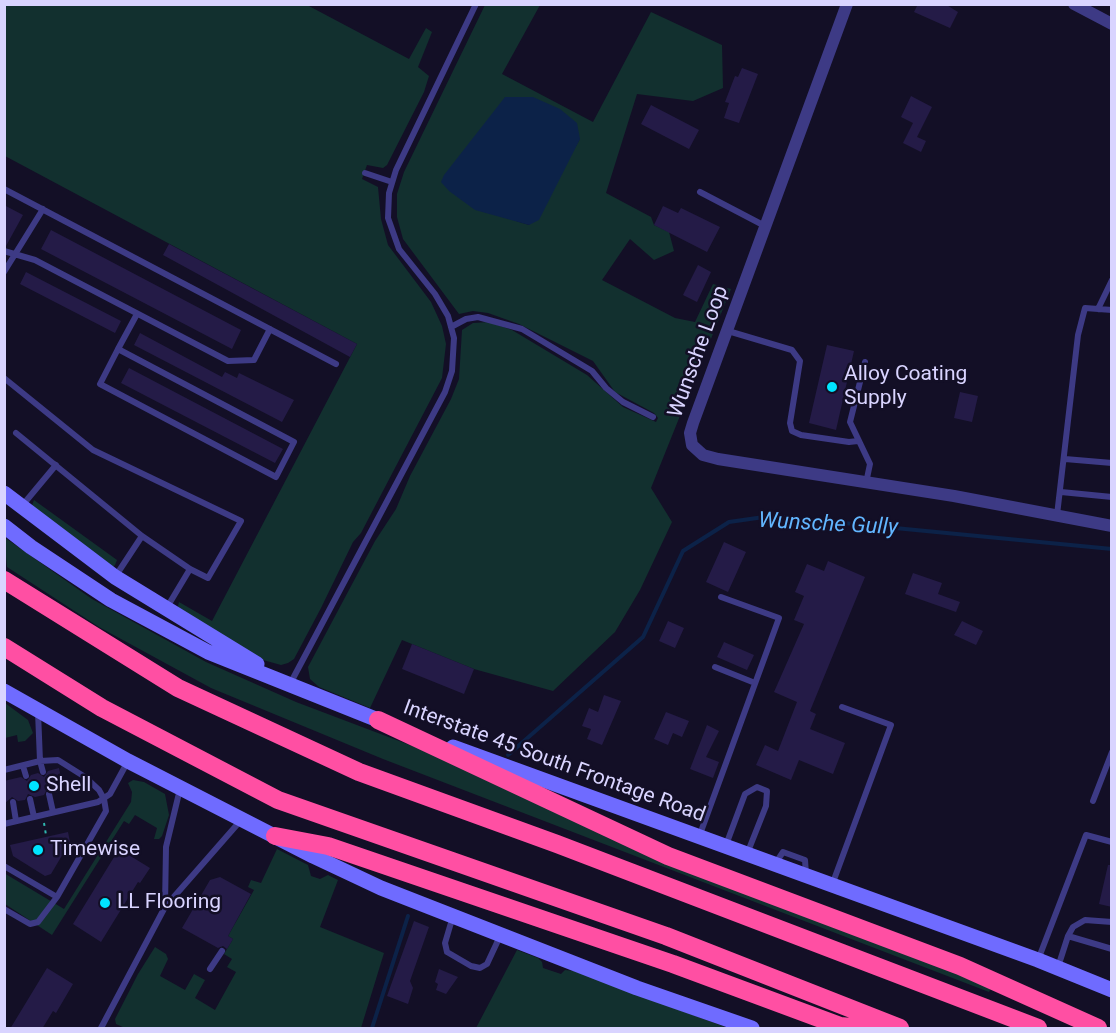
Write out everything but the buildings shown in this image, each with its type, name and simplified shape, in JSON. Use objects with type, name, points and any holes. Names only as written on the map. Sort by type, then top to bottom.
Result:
[{"type":"highway","points":[[4,580],[178,688],[359,772],[569,848],[1038,1029]]},
{"type":"highway","points":[[4,647],[102,708],[278,800],[666,936],[900,1029]]},
{"type":"highway","points":[[378,720],[668,856],[960,966],[1098,1029]]},
{"type":"highway","points":[[275,836],[328,846],[662,960],[840,1026],[864,1029]]},
{"type":"main road","points":[[4,493],[115,577],[290,685]]},
{"type":"main road","name":"Interstate 45 South Frontage Road","points":[[4,526],[31,548],[111,600],[208,652],[378,720],[1038,960],[1112,990]]},
{"type":"main road","points":[[4,691],[128,761],[381,888],[637,988],[752,1029]]},
{"type":"street","name":"Wunsche Loop","points":[[847,4],[693,423],[690,439],[696,450],[718,459],[1112,526]]},
{"type":"street","points":[[1074,4],[1112,24]]},
{"type":"lane","points":[[290,685],[445,392],[452,371],[454,351],[451,327],[435,294],[405,259],[392,233],[388,218],[388,193],[476,4]]},
{"type":"lane","points":[[365,173],[392,182]]},
{"type":"lane","points":[[4,189],[336,364]]},
{"type":"lane","points":[[700,192],[766,226]]},
{"type":"lane","points":[[4,272],[43,209]]},
{"type":"lane","points":[[4,251],[35,260],[228,361],[254,360],[270,329]]},
{"type":"lane","points":[[1098,309],[1112,280]]},
{"type":"lane","points":[[1057,515],[1078,335],[1085,308],[1112,310]]},
{"type":"lane","points":[[118,349],[294,442],[276,477],[100,384],[118,349],[137,314]]},
{"type":"lane","points":[[451,327],[466,319],[478,317],[522,329],[592,371],[606,388],[623,402],[653,417]]},
{"type":"lane","points":[[727,331],[792,350],[800,361],[790,423],[792,431],[849,442],[858,441]]},
{"type":"lane","points":[[865,362],[850,422],[870,464],[866,483]]},
{"type":"lane","points":[[4,378],[93,450],[241,521],[208,578],[190,569],[142,536],[16,433]]},
{"type":"lane","points":[[1065,459],[1112,463]]},
{"type":"lane","points":[[21,507],[56,465]]},
{"type":"lane","points":[[1061,492],[1112,497]]},
{"type":"lane","points":[[115,577],[142,536]]},
{"type":"lane","points":[[165,609],[190,569]]},
{"type":"lane","points":[[699,837],[779,618],[721,597]]},
{"type":"lane","points":[[715,667],[755,683]]},
{"type":"lane","points":[[832,886],[891,725],[842,707]]},
{"type":"lane","points":[[38,711],[40,761],[44,772]]},
{"type":"lane","points":[[1093,801],[1112,752]]},
{"type":"lane","points":[[4,909],[30,924],[38,922],[57,897],[106,811],[104,799],[85,777],[58,760],[40,761],[5,770],[8,780]]},
{"type":"lane","points":[[4,824],[104,799],[110,794],[128,761]]},
{"type":"lane","points":[[23,766],[26,776]]},
{"type":"lane","points":[[725,846],[745,794],[758,787],[768,792],[766,806],[747,855]]},
{"type":"lane","points":[[165,907],[166,847],[180,788]]},
{"type":"lane","points":[[49,794],[53,812]]},
{"type":"lane","points":[[30,798],[34,817]]},
{"type":"lane","points":[[13,802],[16,821]]},
{"type":"lane","points":[[101,1029],[165,907],[242,819]]},
{"type":"lane","points":[[1038,960],[1086,835],[1112,842]]},
{"type":"lane","points":[[4,866],[57,897]]},
{"type":"lane","points":[[453,916],[445,943],[447,952],[471,966],[480,968],[487,964],[502,934]]},
{"type":"lane","points":[[1058,969],[1073,927],[1085,920],[1112,922]]},
{"type":"lane","points":[[1068,936],[1112,949]]},
{"type":"lane","points":[[210,969],[222,951]]},
{"type":"path","points":[[44,822],[46,835]]},
{"type":"green space","points":[[4,5],[307,5],[409,59],[426,28],[432,32],[418,67],[429,76],[424,92],[387,165],[383,168],[367,165],[362,179],[378,187],[381,219],[388,245],[431,302],[442,326],[446,344],[442,378],[361,533],[353,542],[294,659],[288,663],[281,665],[263,660],[178,611],[178,606],[179,602],[212,621],[357,344],[5,156]]},
{"type":"green space","points":[[485,5],[540,5],[502,74],[593,122],[651,12],[722,45],[723,88],[693,101],[637,94],[606,193],[651,217],[654,225],[669,232],[674,251],[654,260],[630,239],[602,280],[675,318],[695,322],[713,284],[731,289],[651,488],[672,522],[640,590],[615,632],[553,691],[474,669],[402,640],[370,708],[319,687],[310,679],[308,667],[375,541],[396,509],[410,476],[451,399],[459,379],[462,330],[473,323],[489,322],[512,330],[587,375],[623,407],[656,422],[658,418],[654,413],[615,392],[593,361],[519,324],[488,313],[473,311],[459,314],[403,239],[397,217],[397,194],[404,172]],"holes":[[[580,139],[529,225],[516,221]]]},
{"type":"green space","points":[[34,500],[117,560],[115,565],[112,568],[31,508]]},
{"type":"green space","points":[[4,537],[92,599],[206,662],[296,702],[444,758],[992,986],[989,992],[383,759],[211,688],[99,627],[7,567]]},
{"type":"green space","points":[[5,703],[28,720],[33,733],[25,741],[18,742],[17,735],[5,738]]},
{"type":"green space","points":[[133,780],[144,782],[165,794],[169,815],[159,839],[154,839],[157,828],[135,815],[129,824],[124,821],[52,935],[5,904],[4,873],[64,909],[131,802],[132,792],[128,783]]},
{"type":"green space","points":[[277,849],[308,865],[311,876],[320,879],[328,875],[338,880],[320,927],[384,953],[361,1028],[125,1028],[116,1024],[115,1019],[155,947],[166,954],[168,959],[160,976],[185,990],[194,974],[205,980],[195,998],[215,1010],[236,972],[227,967],[232,959],[224,954],[233,939],[228,936],[254,890],[248,887],[251,880],[261,883]]},
{"type":"green space","points":[[517,950],[538,958],[543,968],[561,974],[565,970],[574,971],[728,1028],[476,1028]]},
{"type":"water","points":[[505,97],[533,97],[560,109],[577,123],[580,139],[539,220],[529,225],[475,210],[449,191],[441,182],[444,175]]},
{"type":"waterway","name":"Wunsche Gully","points":[[508,755],[643,637],[683,551],[729,522],[771,516],[1112,549]]},
{"type":"waterway","name":"Wunsche Gully","points":[[372,1028],[408,916]]},
{"type":"place","name":"Alloy Coating Supply","points":[[832,387]]},
{"type":"place","name":"Shell","points":[[34,786]]},
{"type":"place","name":"Timewise","points":[[38,850]]},
{"type":"place","name":"LL Flooring","points":[[105,903]]}]
